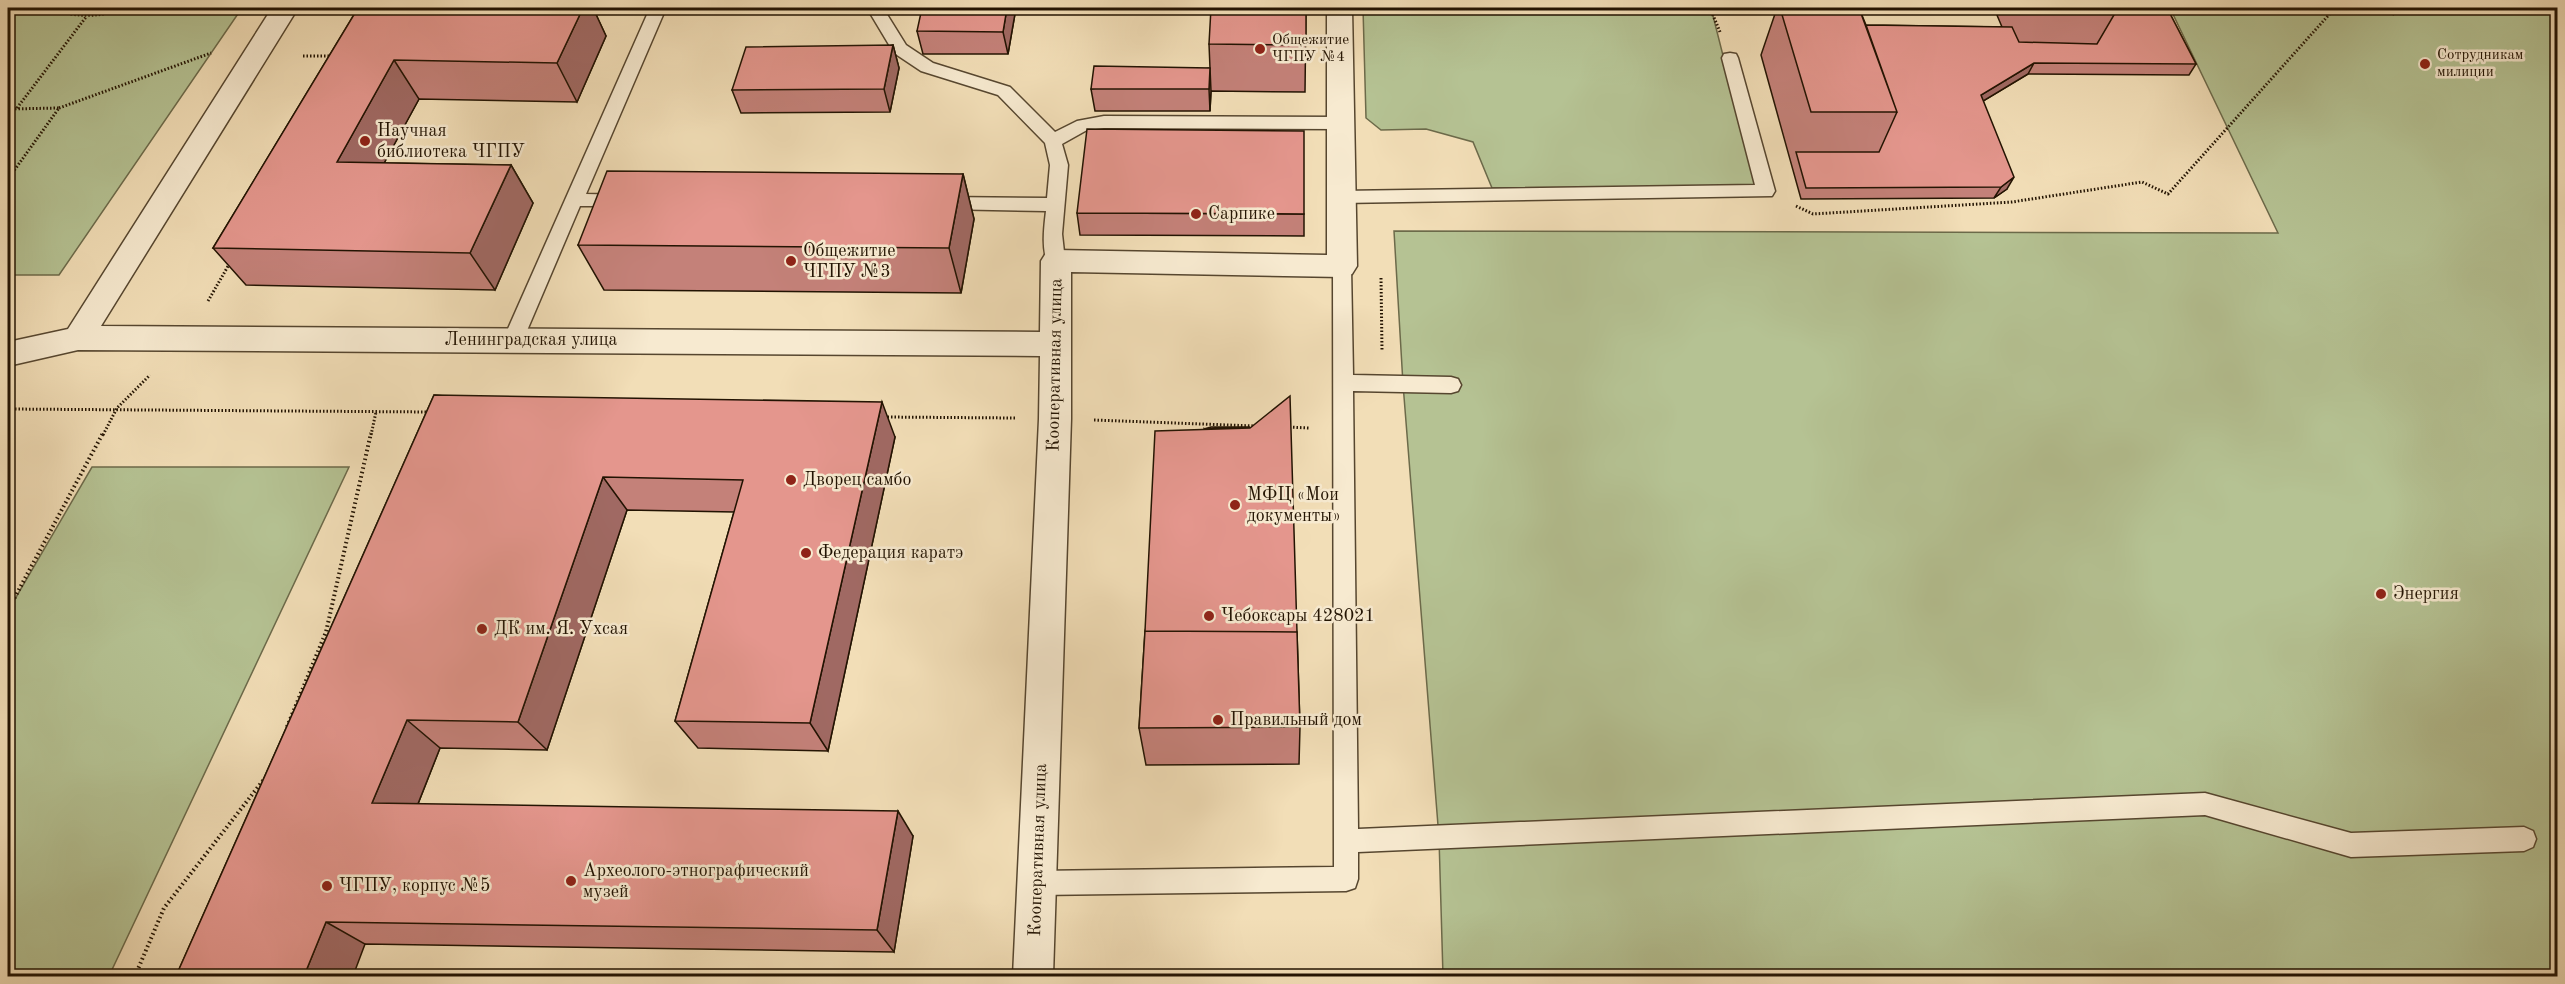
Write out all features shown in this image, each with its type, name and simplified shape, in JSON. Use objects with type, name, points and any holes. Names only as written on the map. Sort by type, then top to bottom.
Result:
[{"type":"street","points":[[78,338],[285,8]]},
{"type":"street","points":[[1340,8],[1342,267]]},
{"type":"street","name":"Кооперативная улица","points":[[1033,976],[1055,419],[1056,261],[1342,267]]},
{"type":"street","name":"Ленинградская улица","points":[[8,354],[78,338],[1057,344]]},
{"type":"lane","points":[[513,340],[658,8]]},
{"type":"lane","points":[[875,8],[900,49],[927,67],[1004,91],[1053,141],[1059,165],[1053,234],[1056,261]]},
{"type":"lane","points":[[1341,197],[1766,191],[1730,58]]},
{"type":"lane","points":[[1053,141],[1083,125],[1104,122],[1341,123]]},
{"type":"lane","points":[[574,200],[645,200]]},
{"type":"lane","points":[[926,203],[1055,205]]},
{"type":"lane","points":[[1037,883],[1346,879],[1342,267]]},
{"type":"lane","points":[[1342,383],[1451,385]]},
{"type":"lane","points":[[1346,841],[2205,804],[2351,845],[2524,839]]},
{"type":"path","points":[[67,8],[71,14],[86,17],[107,15],[124,8]]},
{"type":"path","points":[[1766,191],[1813,214],[2012,202],[2142,182],[2168,194],[2336,8],[2395,14],[2413,8]]},
{"type":"path","points":[[2391,8],[2395,14]]},
{"type":"path","points":[[17,108],[86,17]]},
{"type":"path","points":[[8,109],[59,108],[212,53]]},
{"type":"path","points":[[303,56],[342,56]]},
{"type":"path","points":[[8,179],[59,108]]},
{"type":"path","points":[[1381,267],[1382,384]]},
{"type":"path","points":[[8,409],[435,412]]},
{"type":"path","points":[[285,730],[326,632],[376,411]]},
{"type":"path","points":[[876,417],[1055,419],[1258,426]]},
{"type":"path","points":[[1282,427],[1342,429]]},
{"type":"path","points":[[135,976],[164,908],[267,774]]},
{"type":"green space","points":[[8,8],[242,8],[59,275],[8,275]]},
{"type":"green space","points":[[1363,8],[1711,8],[1756,186],[1492,188],[1473,142],[1426,129],[1381,130],[1366,118]]},
{"type":"green space","points":[[2170,8],[2557,8],[2557,976],[1443,976],[1439,838],[1403,384],[1394,231],[2278,233]]},
{"type":"green space","points":[[92,467],[349,467],[109,976],[8,976],[8,611]]},
{"type":"building","points":[[358,8],[583,8],[557,63],[394,60],[337,162],[511,165],[470,253],[213,248]]},
{"type":"building","points":[[922,8],[1007,8],[1003,32],[917,31]]},
{"type":"building","points":[[1211,8],[1306,8],[1306,45],[1209,44]]},
{"type":"building","points":[[1780,8],[1859,8],[1897,112],[1811,112]]},
{"type":"building","points":[[2118,8],[2167,8],[2196,64],[2034,63],[1981,95],[2014,177],[2001,187],[1806,188],[1796,152],[1879,152],[1897,112],[1866,25],[2012,27],[2019,42],[2097,44]]},
{"type":"building","points":[[893,45],[884,89],[732,90],[746,47]]},
{"type":"building","points":[[1094,66],[1210,68],[1209,89],[1091,89]]},
{"type":"building","points":[[1087,129],[1304,131],[1304,214],[1077,213]]},
{"type":"building","points":[[607,171],[963,174],[949,248],[578,245]]},
{"type":"building","points":[[434,395],[882,402],[810,723],[675,721],[743,480],[603,477],[518,722],[407,720],[372,803],[898,811],[877,930],[326,922],[304,976],[176,976]]},
{"type":"building","points":[[1290,396],[1297,632],[1145,631],[1155,431],[1250,428]]},
{"type":"building","points":[[1211,427],[1250,427],[1204,429]]},
{"type":"building","points":[[1145,631],[1297,632],[1300,727],[1139,728]]},
{"type":"place","name":"Общежитие ЧГПУ №4","points":[[1260,49]]},
{"type":"place","name":"Сотрудникам милиции","points":[[2425,64]]},
{"type":"place","name":"Научная библиотека ЧГПУ","points":[[365,141]]},
{"type":"place","name":"Сарпике","points":[[1196,214]]},
{"type":"place","name":"Общежитие ЧГПУ №3","points":[[791,261]]},
{"type":"place","name":"Дворец самбо","points":[[791,480]]},
{"type":"place","name":"МФЦ «Мои документы»","points":[[1235,505]]},
{"type":"place","name":"Федерация каратэ","points":[[806,553]]},
{"type":"place","name":"Энергия","points":[[2381,594]]},
{"type":"place","name":"Чебоксары 428021","points":[[1209,616]]},
{"type":"place","name":"ДК им. Я. Ухсая","points":[[482,629]]},
{"type":"place","name":"Правильный дом","points":[[1218,720]]},
{"type":"place","name":"Археолого-этнографический музей","points":[[571,881]]},
{"type":"place","name":"ЧГПУ, корпус №5","points":[[327,886]]}]
